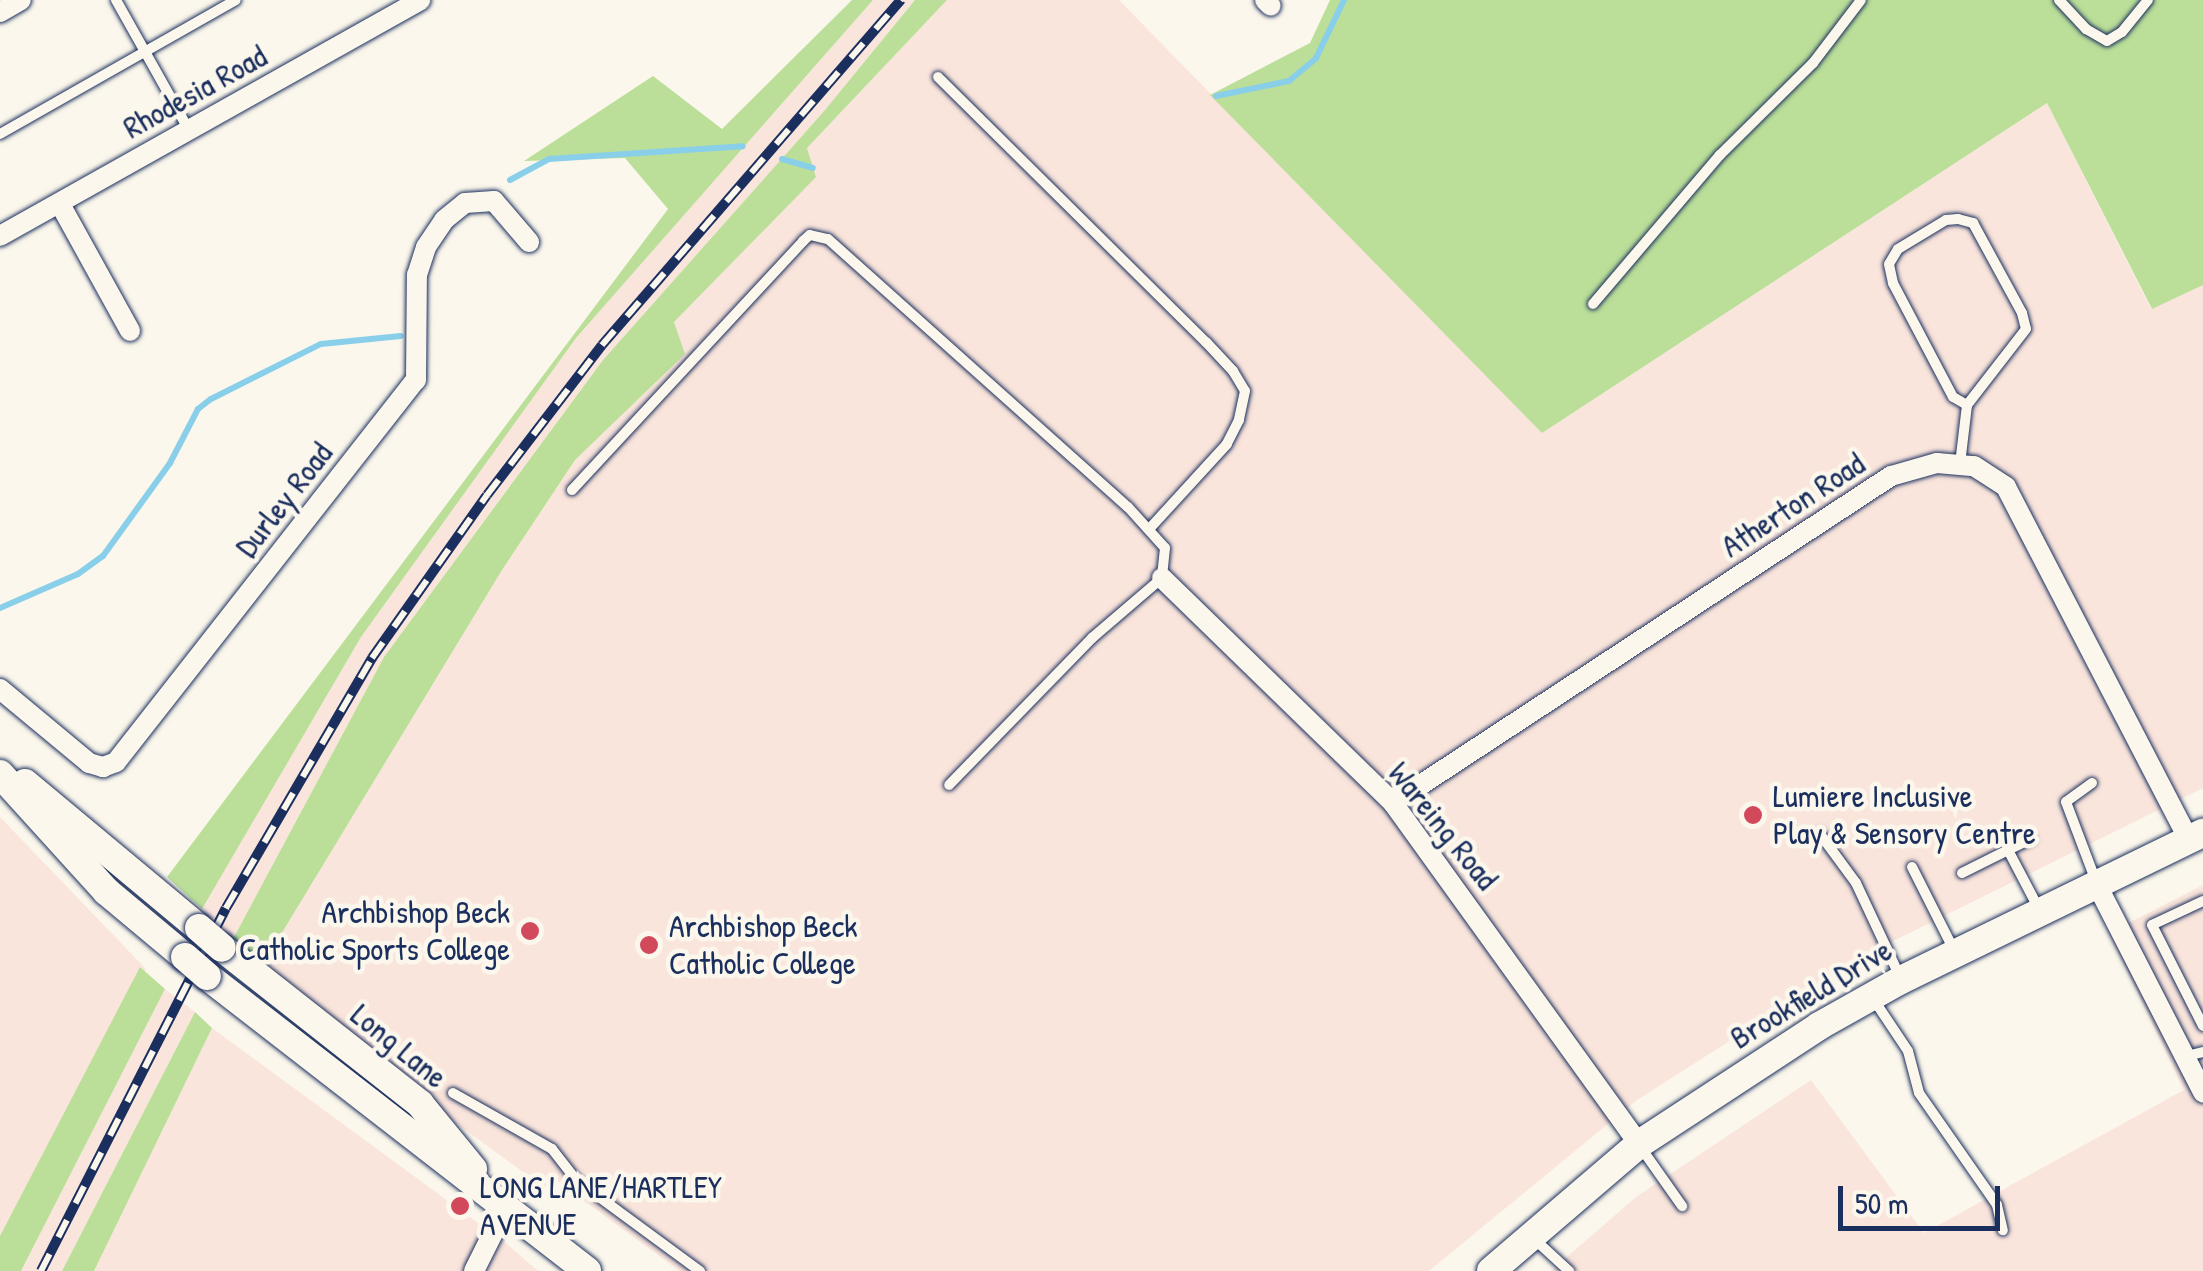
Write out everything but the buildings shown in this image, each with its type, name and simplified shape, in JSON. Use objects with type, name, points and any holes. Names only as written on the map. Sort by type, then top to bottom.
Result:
[{"type":"main road","name":"Long Lane","points":[[0,764],[222,948],[420,1104],[505,1209]]},
{"type":"main road","name":"Long Lane","points":[[0,774],[106,892],[587,1271]]},
{"type":"main road","name":"Brookfield Drive","points":[[1490,1271],[1638,1144],[1871,995],[2196,836]]},
{"type":"street","points":[[0,12],[21,0]]},
{"type":"street","name":"Rhodesia Road","points":[[0,236],[420,0]]},
{"type":"street","name":"Durley Road","points":[[0,689],[89,762],[103,767],[116,762],[416,380],[416,275],[426,247],[444,220],[465,203],[494,201],[529,242]]},
{"type":"street","points":[[60,204],[130,331]]},
{"type":"street","name":"Atherton Road","points":[[1393,803],[1892,476],[1936,463],[1960,465]]},
{"type":"street","points":[[1960,465],[1974,466],[2006,486],[2024,514],[2196,836]]},
{"type":"street","name":"Wareing Road","points":[[1162,578],[1393,803],[1638,1144]]},
{"type":"street","points":[[2097,886],[2195,1054],[2203,1092]]},
{"type":"street","points":[[474,1271],[505,1209]]},
{"type":"lane","points":[[116,0],[189,130]]},
{"type":"lane","points":[[0,134],[236,0]]},
{"type":"lane","points":[[1593,304],[1720,155],[1813,63],[1861,0]]},
{"type":"lane","points":[[2059,0],[2086,29],[2107,41],[2122,32],[2148,0]]},
{"type":"lane","points":[[938,77],[1216,352],[1244,391],[1239,420],[1227,444],[1150,528]]},
{"type":"lane","points":[[1960,465],[1967,404],[2026,329],[2022,313],[1973,224],[1958,219],[1946,220],[1898,249],[1890,264],[1893,283],[1953,397],[1967,404]]},
{"type":"lane","points":[[572,490],[810,235],[828,239],[1150,528],[1165,548],[1162,578],[1092,638],[950,786]]},
{"type":"lane","points":[[2092,783],[2066,802],[2097,886]]},
{"type":"lane","points":[[1820,834],[1856,883],[1901,980]]},
{"type":"lane","points":[[1962,873],[2031,838]]},
{"type":"lane","points":[[2008,850],[2040,912]]},
{"type":"lane","points":[[1912,867],[1956,953]]},
{"type":"lane","points":[[2203,901],[2152,926],[2203,1026]]},
{"type":"lane","points":[[1871,995],[1908,1051],[1918,1094],[1997,1205],[2003,1230]]},
{"type":"lane","points":[[454,1092],[552,1148],[576,1180],[700,1271]]},
{"type":"lane","points":[[1638,1144],[1682,1206]]},
{"type":"lane","points":[[1531,1236],[1569,1271]]},
{"type":"shaded area","points":[[873,0],[915,0],[825,110],[603,360],[384,657],[233,939],[202,909],[361,637],[576,338]]},
{"type":"shaded area","points":[[947,0],[1119,0],[1542,433],[2047,103],[2151,309],[2203,285],[2203,788],[1863,956],[1637,1100],[1429,1271],[680,1271],[556,1180],[545,1188],[264,983],[263,964],[502,570],[575,460],[684,354],[674,322],[815,177],[807,148]]},
{"type":"shaded area","points":[[0,817],[146,969],[0,1246]]},
{"type":"shaded area","points":[[2203,885],[2203,1271],[1551,1271],[1636,1197],[1811,1080],[1924,1233],[2184,1090],[2109,933]]},
{"type":"shaded area","points":[[165,989],[195,1012],[62,1271],[21,1271]]},
{"type":"shaded area","points":[[212,1028],[508,1245],[538,1271],[94,1271]]},
{"type":"green space","points":[[852,0],[873,0],[576,338],[361,637],[202,909],[167,877],[668,209],[625,158],[524,161],[653,76],[722,129]]},
{"type":"green space","points":[[915,0],[947,0],[807,148],[816,177],[674,322],[685,354],[575,460],[502,570],[263,964],[233,939],[384,657],[603,360],[825,110]]},
{"type":"green space","points":[[1330,0],[2203,0],[2203,285],[2152,309],[2047,103],[1542,433],[1210,95],[1310,43]]},
{"type":"green space","points":[[140,967],[165,989],[21,1271],[0,1271],[0,1236]]},
{"type":"green space","points":[[195,1012],[212,1028],[94,1271],[62,1271]]},
{"type":"waterway","points":[[1216,96],[1289,81],[1316,58],[1344,0]]},
{"type":"waterway","points":[[510,180],[549,159],[743,146]]},
{"type":"waterway","points":[[782,159],[813,168]]},
{"type":"waterway","points":[[0,608],[78,574],[103,556],[170,463],[198,409],[211,399],[321,344],[401,336]]},
{"type":"railway","points":[[41,1271],[226,908],[372,658],[487,495],[602,345],[901,0]]},
{"type":"place","name":"Lumiere Inclusive Play & Sensory Centre","points":[[1753,815]]},
{"type":"place","name":"Archbishop Beck Catholic Sports College","points":[[530,931]]},
{"type":"place","name":"Archbishop Beck Catholic College","points":[[649,945]]},
{"type":"place","name":"LONG LANE/HARTLEY AVENUE","points":[[460,1206]]}]
